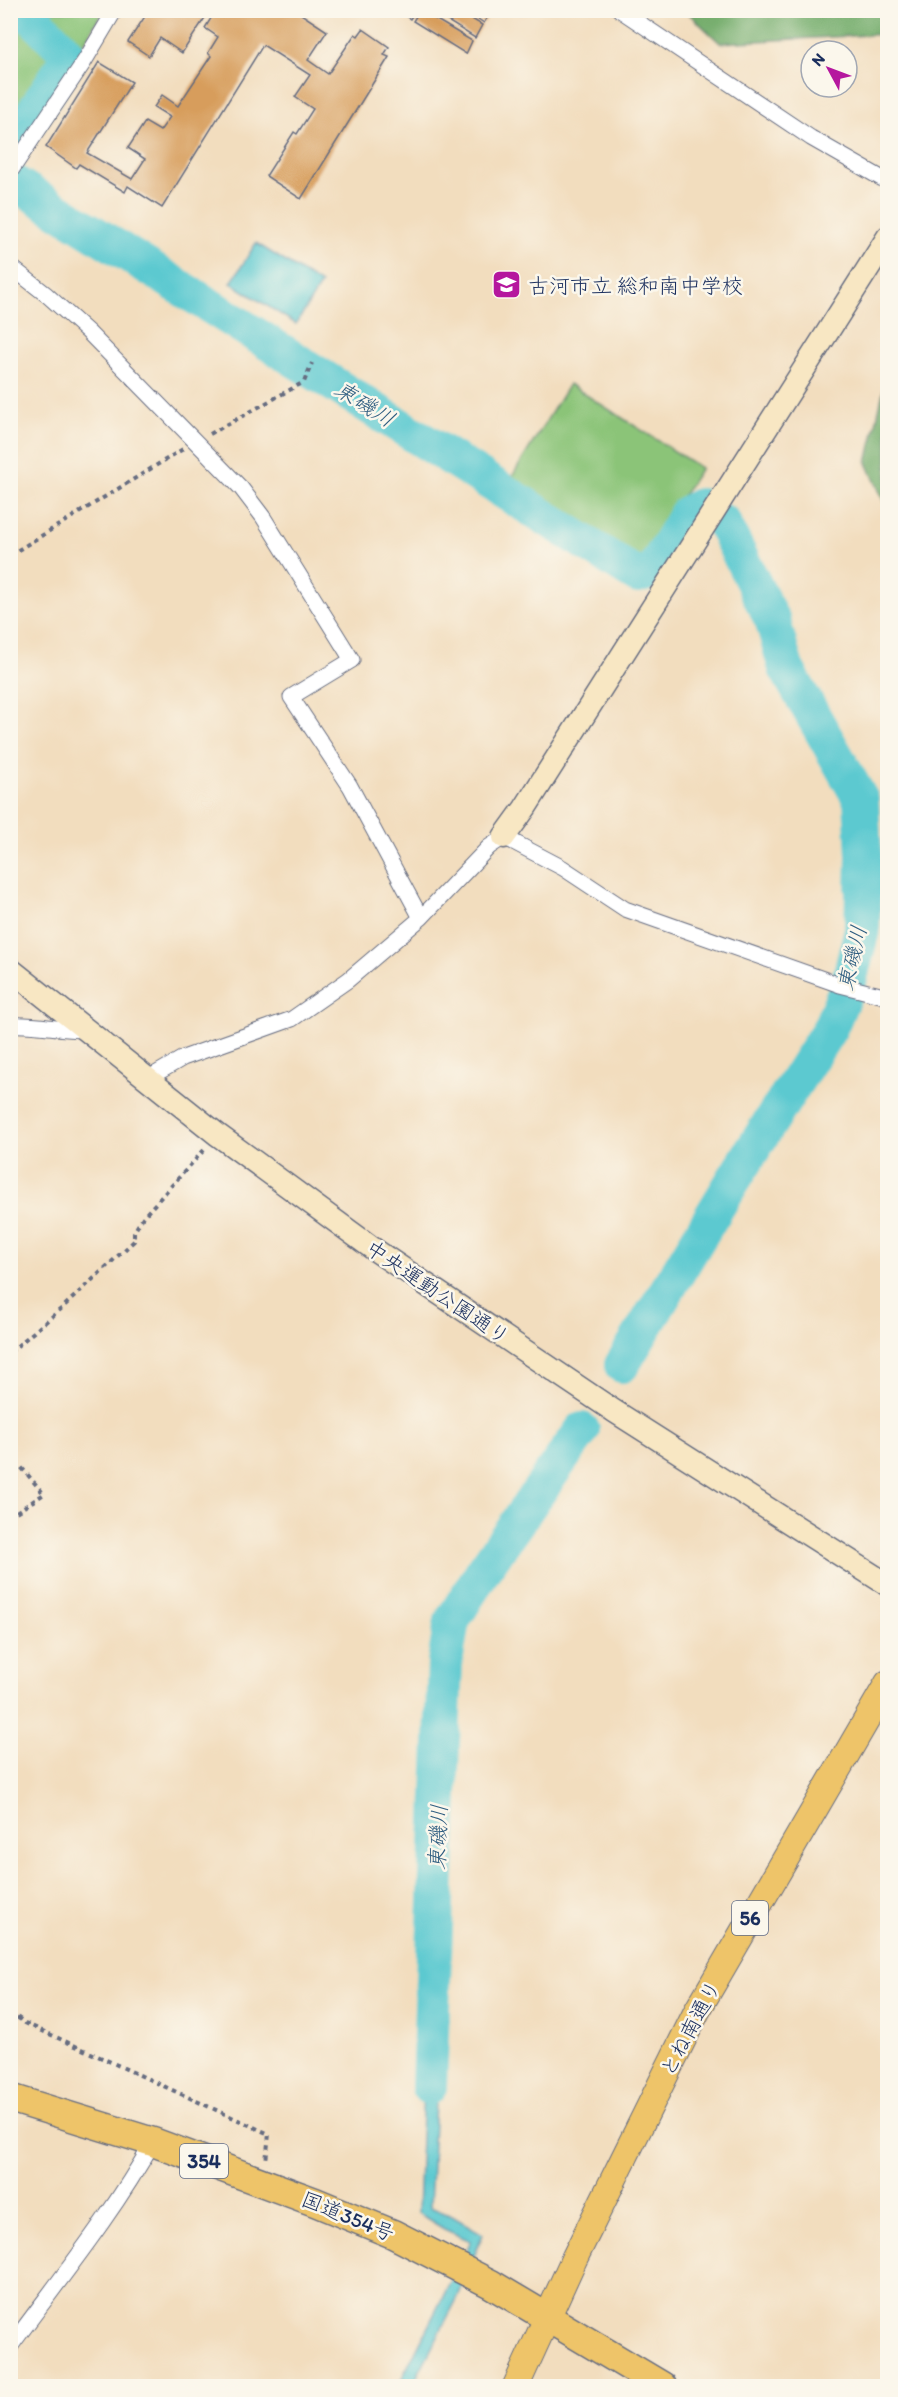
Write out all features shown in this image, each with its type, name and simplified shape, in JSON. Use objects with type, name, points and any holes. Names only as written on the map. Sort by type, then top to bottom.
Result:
[{"type":"highway","name":"国道354号","points":[[10,2098],[153,2142],[393,2234],[491,2284],[662,2386]]},
{"type":"main road","name":"とね南通り","points":[[516,2386],[546,2317],[638,2126],[697,2011],[888,1683]]},
{"type":"street","points":[[10,172],[84,62],[115,10]]},
{"type":"street","points":[[621,10],[811,138],[888,182]]},
{"type":"street","points":[[147,1079],[183,1058],[292,1019],[348,980],[421,918],[489,847],[504,837],[532,798],[888,237]]},
{"type":"street","points":[[10,266],[88,332],[242,488],[263,517],[352,660],[291,697],[350,786],[421,918]]},
{"type":"street","points":[[504,837],[563,868],[625,909],[840,985],[888,997]]},
{"type":"street","name":"中央運動公園通り","points":[[10,969],[218,1135],[375,1250],[614,1410],[888,1585]]},
{"type":"street","points":[[10,1025],[27,1024],[70,1031],[88,1030]]},
{"type":"street","points":[[10,2347],[141,2164],[153,2142]]},
{"type":"path","points":[[10,555],[195,442],[304,382],[312,363]]},
{"type":"path","points":[[10,1352],[61,1309],[134,1241],[134,1232],[143,1217],[218,1135]]},
{"type":"path","points":[[10,1454],[44,1494],[10,1516]]},
{"type":"path","points":[[10,2012],[25,2023],[269,2134],[261,2182]]},
{"type":"green space","points":[[11,11],[103,11],[11,167]]},
{"type":"green space","points":[[686,11],[887,11],[887,34],[720,43]]},
{"type":"green space","points":[[887,374],[887,509],[867,463]]},
{"type":"green space","points":[[569,384],[701,468],[636,569],[508,483]]},
{"type":"water","points":[[256,243],[321,284],[296,324],[231,283]]},
{"type":"water","points":[[425,2037],[438,2038],[430,2207],[452,2216],[483,2234],[458,2297],[412,2386],[398,2386],[471,2241],[444,2229],[418,2213]]},
{"type":"building","points":[[140,10],[210,10],[182,53],[160,38],[149,56],[128,42],[146,15]]},
{"type":"building","points":[[216,10],[229,10],[237,15],[239,10],[295,10],[327,31],[308,60],[328,74],[355,34],[358,36],[363,29],[389,47],[384,55],[389,57],[301,199],[266,176],[294,132],[297,134],[313,109],[295,97],[310,75],[263,45],[162,208],[128,186],[125,192],[79,164],[76,168],[46,147],[99,62],[132,82],[87,153],[132,179],[145,159],[128,148],[145,122],[160,131],[170,117],[154,107],[162,95],[178,106],[211,56],[208,53],[218,37],[205,28]]},
{"type":"building","points":[[396,10],[416,10],[410,19]]},
{"type":"building","points":[[420,10],[472,41],[466,54],[413,21]]},
{"type":"building","points":[[430,10],[457,10],[482,25],[475,38]]},
{"type":"building","points":[[465,10],[492,10],[484,23]]},
{"type":"waterway","name":"東磯川","points":[[10,148],[70,56],[25,10]]},
{"type":"waterway","name":"東磯川","points":[[10,180],[638,576],[653,571],[687,513],[700,506]]},
{"type":"waterway","name":"東磯川","points":[[622,1365],[734,1179],[830,1028],[848,985],[862,930],[864,856],[861,800],[786,668],[773,622],[723,522]]},
{"type":"waterway","name":"東磯川","points":[[429,2087],[445,1662],[452,1621],[484,1569],[582,1430]]},
{"type":"place","name":"古河市立 総和南中学校","points":[[507,285]]}]
